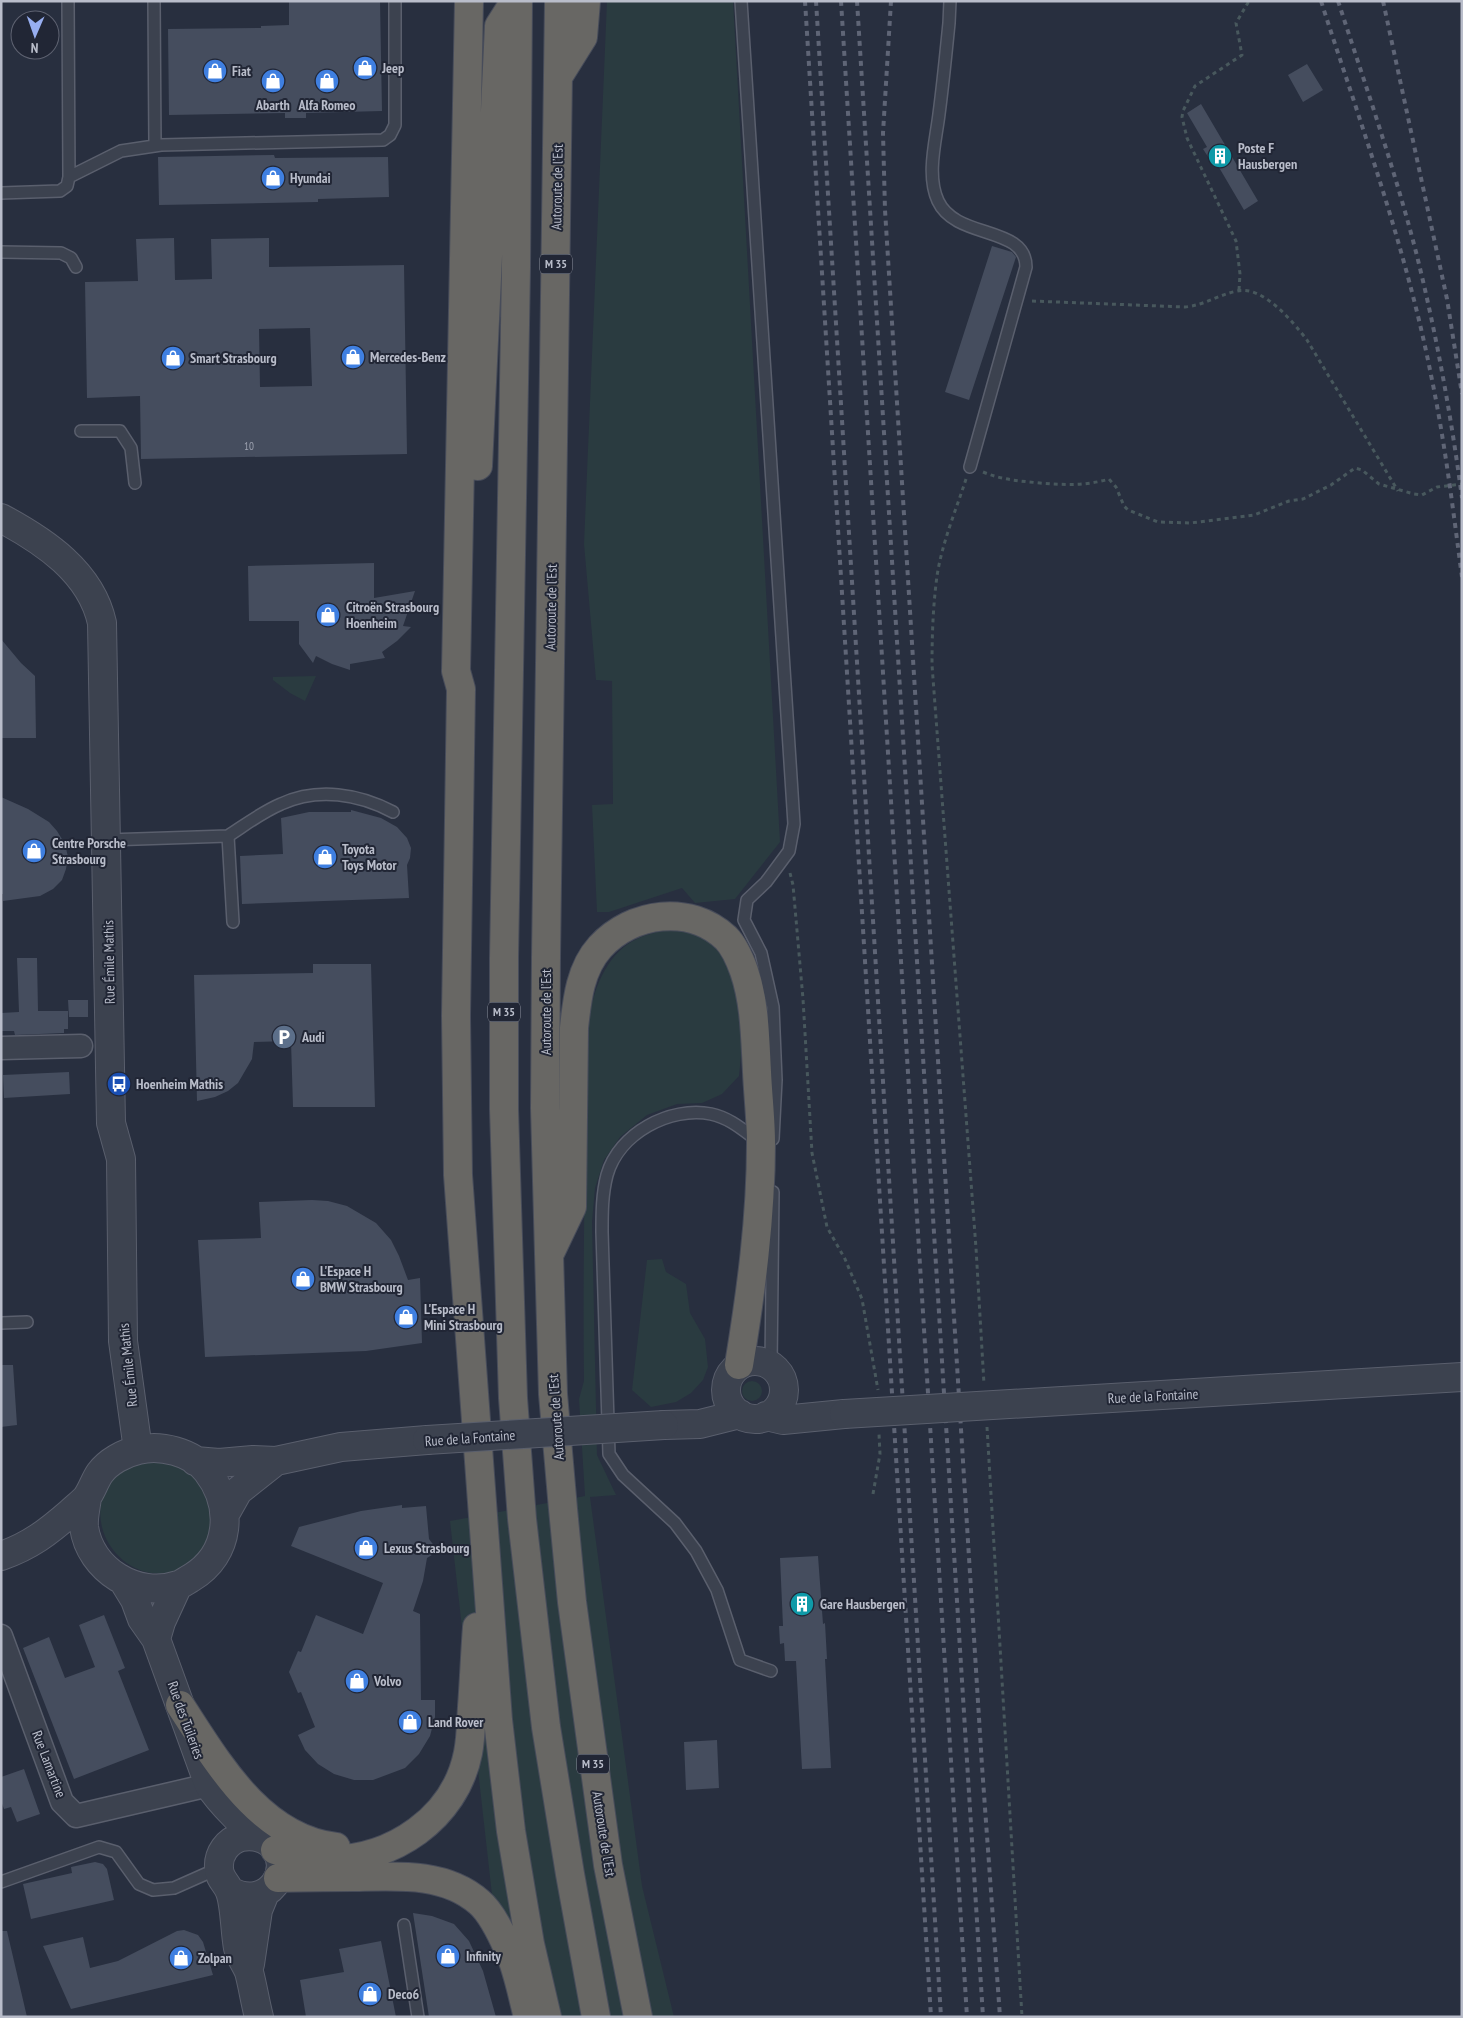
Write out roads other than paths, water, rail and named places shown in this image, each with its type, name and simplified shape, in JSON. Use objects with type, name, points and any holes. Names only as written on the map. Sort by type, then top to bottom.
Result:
[{"type":"highway","points":[[456,1],[468,45]]},
{"type":"highway","points":[[461,689],[456,671],[469,1]]},
{"type":"highway","points":[[514,1],[499,26],[474,550],[466,672],[461,689],[456,1093],[458,1175],[498,1720],[511,1831],[530,1944],[548,2017]]},
{"type":"highway","name":"M 35","points":[[518,1],[516,278],[504,958],[504,1110],[511,1360],[522,1519],[545,1717],[570,1874],[596,2017]]},
{"type":"highway","name":"Autoroute de l’Est","points":[[559,1],[545,1108],[553,1394],[572,1602],[608,1865],[638,2017]]},
{"type":"highway","points":[[558,77],[583,37],[586,1]]},
{"type":"highway","points":[[549,1254],[572,1207],[574,1028],[580,987],[587,966],[599,948],[612,935],[630,924],[648,918],[680,916],[709,926],[726,938],[736,952],[746,978],[754,1012],[761,1143],[752,1281],[740,1366]]},
{"type":"highway","points":[[264,1843],[304,1857],[327,1860],[354,1858],[378,1851],[411,1836],[435,1818],[454,1791],[462,1774],[468,1752],[484,1523]]},
{"type":"highway","points":[[180,1705],[216,1759],[248,1800],[267,1817],[288,1830],[319,1844],[378,1851]]},
{"type":"highway","points":[[272,1885],[395,1876],[419,1877],[446,1883],[466,1893],[480,1903],[495,1924],[510,1951],[528,2017]]},
{"type":"street","name":"Rue Émile Mathis","points":[[6,524],[50,548],[67,564],[83,581],[99,608],[102,622],[111,1123],[121,1159],[123,1341],[138,1450]]},
{"type":"street","points":[[1,1048],[81,1046]]},
{"type":"street","points":[[755,1361],[777,1377],[783,1396],[774,1412],[753,1415],[733,1408],[726,1392],[729,1377],[740,1366],[755,1361]]},
{"type":"street","name":"Rue de la Fontaine","points":[[777,1377],[809,1407],[844,1414]]},
{"type":"street","name":"Rue de la Fontaine","points":[[195,1461],[219,1463],[253,1460],[276,1461],[342,1447],[427,1440],[700,1424],[753,1415],[783,1420],[844,1414],[1462,1377]]},
{"type":"street","name":"Rue de la Fontaine","points":[[664,1425],[696,1412],[726,1392]]},
{"type":"street","name":"Rue de la Fontaine","points":[[12,1552],[45,1534],[87,1497],[100,1473],[115,1459],[138,1450],[164,1448],[186,1455],[205,1468],[218,1487],[225,1508],[224,1533],[216,1554],[202,1571],[178,1585],[150,1589],[124,1582],[103,1566],[88,1542],[84,1526],[87,1497]]},
{"type":"street","name":"Rue de la Fontaine","points":[[225,1514],[238,1491],[276,1461]]},
{"type":"street","name":"Rue de la Fontaine","points":[[12,1552],[63,1544],[76,1545],[99,1560]]},
{"type":"street","name":"Rue des Tuileries","points":[[124,1582],[135,1600],[142,1620],[156,1639],[214,1793],[224,1870],[238,1951],[248,1970],[258,2017]]},
{"type":"street","points":[[156,1639],[161,1622],[178,1585]]},
{"type":"street","name":"Rue Lamartine","points":[[1,1636],[62,1802],[76,1816],[214,1793]]},
{"type":"street","name":"Rue des Tuileries","points":[[214,1793],[279,1859],[280,1869],[258,1910],[254,1930],[253,1951],[248,1970]]},
{"type":"street","points":[[264,1843],[236,1839],[224,1870],[246,1897],[256,1897],[272,1885]]},
{"type":"lane","points":[[1,194],[60,191],[67,186],[69,177],[68,1]]},
{"type":"lane","points":[[154,1],[155,146]]},
{"type":"lane","points":[[69,177],[121,151],[155,146],[383,140],[390,135],[395,125],[395,1]]},
{"type":"lane","points":[[741,1],[794,824],[788,851],[766,882],[747,900],[744,920],[761,953],[773,1007],[776,1080],[773,1147],[761,1143],[732,1121],[710,1114],[666,1116],[647,1125],[629,1139],[613,1161],[607,1174],[602,1203],[602,1232],[608,1454],[623,1475],[675,1523],[696,1552],[717,1590],[740,1660],[771,1671]]},
{"type":"lane","points":[[950,1],[933,166],[938,201],[952,218],[963,225],[1011,241],[1019,247],[1026,260],[1026,267],[970,467]]},
{"type":"lane","points":[[1,252],[61,253],[71,258],[76,267]]},
{"type":"lane","points":[[80,431],[120,431],[131,448],[134,483]]},
{"type":"lane","points":[[107,840],[228,836],[282,803],[316,795],[358,798],[394,812]]},
{"type":"lane","points":[[228,836],[233,922]]},
{"type":"lane","points":[[773,1176],[777,1377]]},
{"type":"lane","points":[[1,1323],[26,1322]]},
{"type":"lane","points":[[1,1882],[99,1847],[116,1852],[139,1884],[153,1890],[174,1888],[224,1870]]},
{"type":"lane","points":[[404,1925],[418,2017]]},
{"type":"railway","points":[[805,1],[931,2017]]},
{"type":"railway","points":[[816,1],[941,2017]]},
{"type":"railway","points":[[841,1],[967,2017]]},
{"type":"railway","points":[[857,1],[983,2017]]},
{"type":"railway","points":[[891,1],[883,133],[885,210],[982,1766],[1000,2017]]},
{"type":"railway","points":[[1321,1],[1382,187],[1421,328],[1440,425],[1462,577]]},
{"type":"railway","points":[[1338,1],[1389,157],[1416,252],[1442,374],[1462,498]]},
{"type":"railway","points":[[1383,1],[1447,299],[1462,394]]},
{"type":"place","name":"Jeep","points":[[365,68]]},
{"type":"place","name":"Fiat","points":[[215,71]]},
{"type":"place","name":"Abarth","points":[[273,81]]},
{"type":"place","name":"Alfa Romeo","points":[[327,81]]},
{"type":"place","name":"Poste F Hausbergen","points":[[1220,156]]},
{"type":"place","name":"Hyundai","points":[[273,178]]},
{"type":"place","name":"Mercedes-Benz","points":[[353,357]]},
{"type":"place","name":"Smart Strasbourg","points":[[173,358]]},
{"type":"place","name":"Citroën Strasbourg Hoenheim","points":[[328,615]]},
{"type":"place","name":"Centre Porsche Strasbourg","points":[[34,851]]},
{"type":"place","name":"Toyota Toys Motor","points":[[325,857]]},
{"type":"place","name":"Audi","points":[[284,1037]]},
{"type":"place","name":"Hoenheim Mathis","points":[[119,1084]]},
{"type":"place","name":"L'Espace H BMW Strasbourg","points":[[303,1279]]},
{"type":"place","name":"L'Espace H Mini Strasbourg","points":[[406,1317]]},
{"type":"place","name":"Lexus Strasbourg","points":[[366,1548]]},
{"type":"place","name":"Gare Hausbergen","points":[[802,1604]]},
{"type":"place","name":"Volvo","points":[[357,1681]]},
{"type":"place","name":"Land Rover","points":[[410,1722]]},
{"type":"place","name":"Infinity","points":[[448,1956]]},
{"type":"place","name":"Zolpan","points":[[181,1958]]},
{"type":"place","name":"Deco6","points":[[370,1994]]}]
